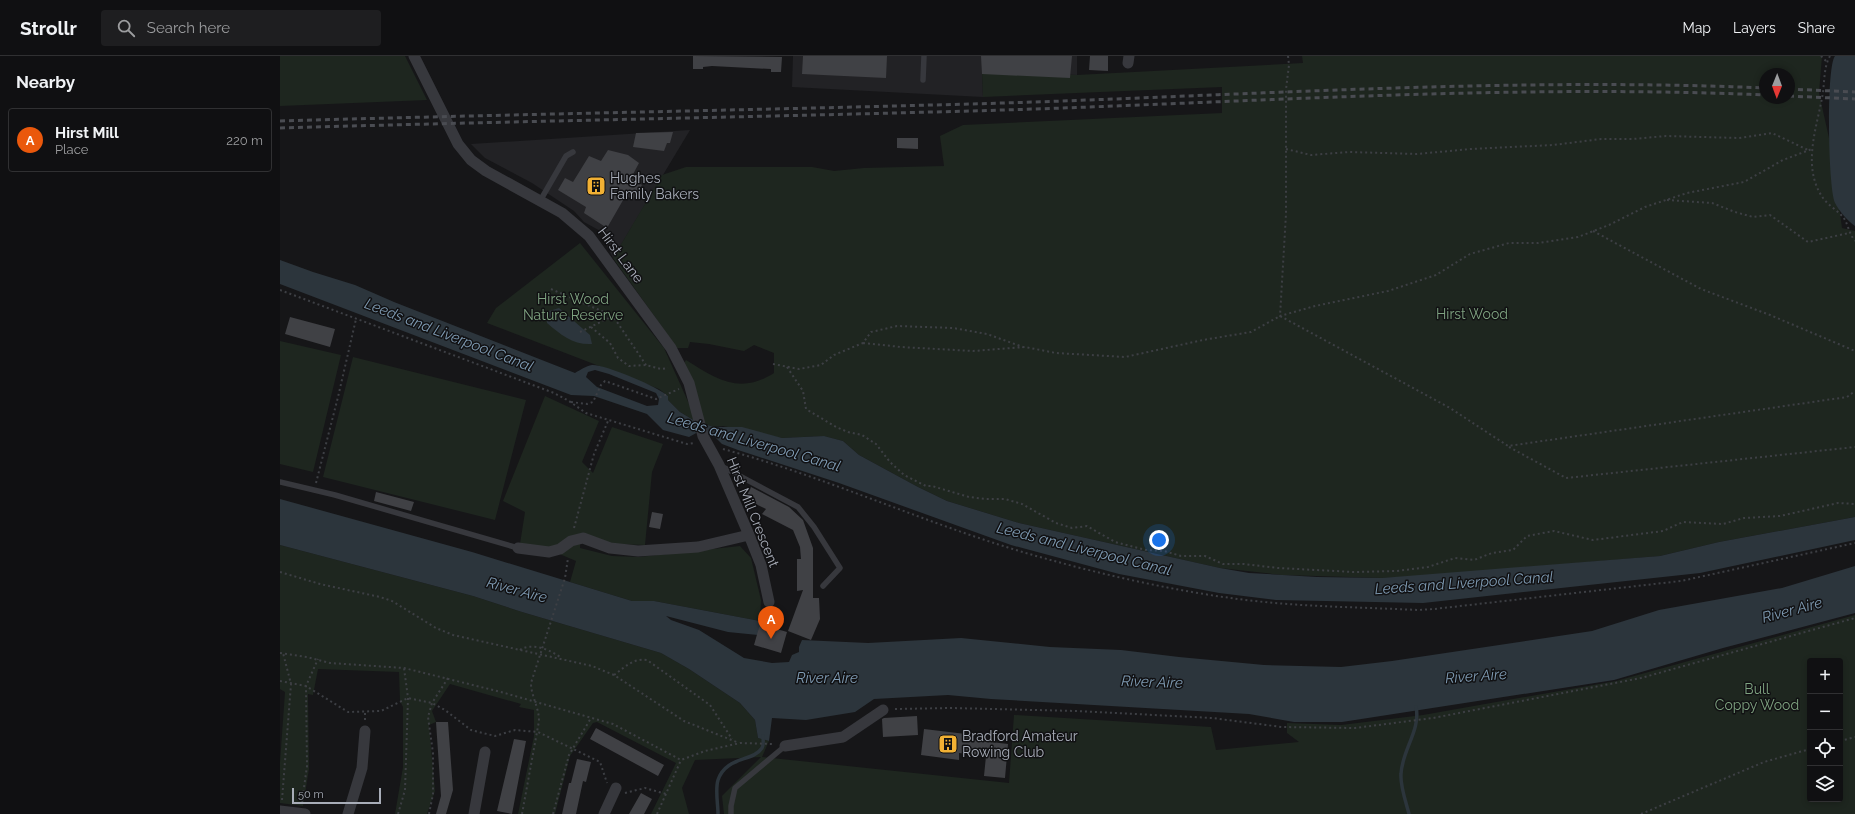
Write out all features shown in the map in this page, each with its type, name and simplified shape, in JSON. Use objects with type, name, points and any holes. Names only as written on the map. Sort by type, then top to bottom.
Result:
[{"type":"street","name":"Hirst Lane","points":[[414,56],[458,144],[471,160],[486,171],[562,213],[589,236],[670,348],[689,383],[705,440]]},
{"type":"street","name":"Hirst Mill Crescent","points":[[705,440],[719,465],[761,565],[769,602]]},
{"type":"street","points":[[518,548],[549,552],[560,549],[571,541],[583,538],[610,548],[638,551],[698,547],[749,535]]},
{"type":"street","points":[[785,746],[843,737],[883,710]]},
{"type":"street","points":[[348,814],[362,768],[365,731]]},
{"type":"street","points":[[474,814],[485,752]]},
{"type":"street","points":[[604,814],[616,788]]},
{"type":"street","points":[[280,811],[303,814]]},
{"type":"lane","points":[[923,80],[924,56]]},
{"type":"lane","points":[[540,201],[566,156],[573,152]]},
{"type":"lane","points":[[719,465],[798,508],[814,527],[840,568],[823,586]]},
{"type":"lane","points":[[280,482],[314,490],[518,548]]},
{"type":"lane","points":[[731,814],[731,806],[735,788],[785,746]]},
{"type":"path","points":[[1280,316],[1286,214],[1286,88],[1290,65],[1288,56]]},
{"type":"path","points":[[1821,56],[1827,62]]},
{"type":"path","points":[[1830,56],[1827,62],[1824,89],[1812,148],[1812,176],[1823,198],[1844,218],[1849,233],[1855,241]]},
{"type":"path","points":[[1286,149],[1311,155],[1349,152],[1417,154],[1471,148],[1554,145],[1600,139],[1633,139],[1666,136],[1739,138],[1772,133],[1809,151]]},
{"type":"path","points":[[773,364],[799,369],[820,365],[834,355],[863,343],[872,332],[897,326],[953,328],[987,334],[1025,347],[1056,353],[1125,357],[1203,340],[1251,332],[1280,316],[1315,306],[1388,291],[1436,275],[1470,254],[1509,242],[1538,243],[1578,237],[1609,225],[1645,207],[1687,193],[1744,182],[1784,160],[1809,151],[1812,148]]},
{"type":"path","points":[[1666,200],[1712,203],[1753,217],[1770,216],[1808,242],[1849,233]]},
{"type":"path","points":[[1593,232],[1701,289],[1770,315],[1855,351]]},
{"type":"path","points":[[551,289],[613,316],[646,365]]},
{"type":"path","points":[[280,290],[517,379],[569,401],[586,413],[608,421],[630,426],[687,444],[705,440],[807,475],[968,534],[1047,559],[1096,572],[1205,594],[1266,602],[1418,610],[1434,609],[1681,582],[1855,543]]},
{"type":"path","points":[[580,332],[613,316]]},
{"type":"path","points":[[1280,316],[1450,408],[1508,446],[1566,478],[1855,447]]},
{"type":"path","points":[[314,490],[356,319]]},
{"type":"path","points":[[591,327],[610,343],[618,358],[629,366],[646,365],[661,369],[673,366]]},
{"type":"path","points":[[863,343],[901,348],[973,351],[1025,347]]},
{"type":"path","points":[[787,367],[803,391],[806,408],[836,427],[848,432],[862,434],[876,444],[890,462],[904,475],[926,486],[932,486],[969,497],[1005,499],[1022,504],[1056,523],[1072,528],[1086,526],[1115,542],[1146,550],[1164,551],[1181,556],[1205,556],[1223,564],[1244,564],[1278,568],[1354,572],[1397,571],[1428,566],[1455,558],[1474,560],[1492,553],[1513,550],[1528,536],[1554,531],[1593,540],[1663,531],[1683,522],[1723,524],[1744,518],[1780,516],[1838,503],[1855,504]]},
{"type":"path","points":[[569,401],[587,404],[593,402],[601,384],[605,381],[656,399],[669,395]]},
{"type":"path","points":[[1508,446],[1847,397],[1855,391]]},
{"type":"path","points":[[522,814],[538,732],[539,714],[537,703],[532,693],[531,682],[565,578],[571,541],[594,454],[608,421]]},
{"type":"path","points":[[280,572],[320,584],[392,601],[436,628],[453,635],[592,666],[614,675],[684,721],[740,743]]},
{"type":"path","points":[[883,710],[951,708],[1077,711],[1212,718],[1282,727],[1355,728],[1433,718],[1641,678],[1855,618]]},
{"type":"path","points":[[520,650],[523,648],[543,647],[562,659]]},
{"type":"path","points":[[280,811],[291,684],[281,653],[318,659],[330,663],[404,668],[501,692],[612,724],[681,760],[740,743],[767,744]]},
{"type":"path","points":[[303,814],[307,766],[306,686],[318,659]]},
{"type":"path","points":[[614,675],[632,661],[640,659],[647,660],[710,706],[733,740]]},
{"type":"path","points":[[398,814],[405,790],[408,698],[404,668]]},
{"type":"path","points":[[429,814],[433,794],[433,753],[428,717],[432,703],[448,678]]},
{"type":"path","points":[[280,681],[306,686],[348,712],[381,711],[408,698],[432,703],[445,710],[471,730],[495,736],[515,730],[538,732],[600,762],[606,783],[626,793],[644,788],[666,794]]},
{"type":"path","points":[[553,814],[569,755],[591,718]]},
{"type":"path","points":[[1843,740],[1855,737]]},
{"type":"path","points":[[1641,814],[1764,762],[1807,750]]},
{"type":"path","points":[[657,814],[681,760]]},
{"type":"shaded area","points":[[793,56],[1077,56],[1077,75],[982,72],[983,97],[792,87]]},
{"type":"shaded area","points":[[690,130],[613,258],[603,238],[604,233],[584,222],[574,211],[532,183],[485,158],[471,144]]},
{"type":"green space","points":[[280,56],[405,56],[427,100],[280,106]]},
{"type":"green space","name":"Hirst Wood","points":[[1302,56],[1822,56],[1819,93],[1831,147],[1842,228],[1855,231],[1855,517],[1719,542],[1660,556],[1412,577],[1382,578],[1282,575],[1220,568],[1019,523],[947,501],[859,455],[843,441],[824,436],[782,438],[723,426],[714,427],[705,424],[684,363],[686,360],[718,378],[739,384],[762,380],[774,373],[774,353],[754,345],[744,351],[690,342],[688,348],[677,348],[613,258],[662,175],[686,167],[812,167],[834,171],[864,168],[944,166],[940,136],[963,125],[1222,113],[1222,87],[983,97],[982,72],[1077,75],[1303,63]]},
{"type":"green space","name":"Hirst Wood Nature Reserve","points":[[580,243],[664,348],[694,415],[695,421],[680,412],[668,400],[668,396],[659,389],[487,323],[496,308]]},
{"type":"green space","points":[[280,341],[341,355],[313,472],[280,464]]},
{"type":"green space","points":[[353,357],[526,400],[495,520],[323,477]]},
{"type":"green space","points":[[545,396],[599,421],[582,462],[593,473],[612,427],[663,444],[652,472],[645,545],[611,544],[580,536],[580,548],[612,556],[639,557],[740,546],[751,558],[761,600],[760,621],[654,601],[632,601],[570,582],[576,561],[543,547],[520,544],[525,512],[503,501]]},
{"type":"green space","name":"Bull Coppy Wood","points":[[280,545],[473,596],[661,653],[689,669],[740,703],[755,720],[758,738],[769,741],[762,757],[1009,783],[1014,715],[1211,727],[1216,750],[1299,742],[1287,733],[1287,723],[1341,725],[1423,715],[1616,681],[1855,615],[1855,814],[724,814],[722,796],[761,757],[695,760],[682,788],[689,814],[651,814],[676,763],[597,722],[593,723],[570,756],[555,814],[518,814],[534,736],[534,710],[519,707],[521,704],[450,684],[432,711],[436,722],[429,725],[435,791],[427,814],[395,814],[403,767],[403,707],[400,701],[399,672],[318,669],[313,695],[308,694],[309,769],[303,806],[280,803],[280,762],[285,692],[280,689]]},
{"type":"water","points":[[1835,56],[1855,56],[1855,226],[1847,219],[1835,203],[1833,193],[1830,153],[1829,103],[1832,65]]},
{"type":"water","name":"Leeds and Liverpool Canal","points":[[280,260],[355,285],[394,302],[575,373],[592,365],[619,372],[663,392],[668,396],[668,400],[680,412],[695,421],[714,427],[742,427],[782,438],[824,436],[843,441],[859,455],[947,501],[1019,523],[1220,568],[1249,573],[1317,577],[1382,578],[1660,556],[1719,542],[1855,517],[1855,540],[1700,573],[1423,603],[1276,600],[1219,593],[1119,574],[1011,545],[839,483],[738,450],[722,444],[716,438],[698,432],[689,437],[663,430],[647,414],[594,396],[571,395],[280,284]],"holes":[[[595,370],[656,393],[659,399],[658,405],[647,406],[597,387],[586,377],[588,372]]]},
{"type":"water","points":[[559,308],[590,335],[592,344],[573,341],[562,335],[547,323],[546,312]]},
{"type":"water","name":"River Aire","points":[[280,499],[472,552],[632,601],[654,601],[760,621],[758,635],[728,632],[666,616],[671,620],[699,630],[744,658],[772,663],[789,662],[792,655],[799,652],[799,647],[802,640],[868,643],[961,638],[1050,647],[1121,650],[1264,665],[1341,667],[1392,661],[1592,631],[1659,610],[1782,588],[1855,566],[1855,613],[1723,648],[1614,680],[1342,722],[1294,722],[1249,714],[991,699],[948,695],[874,699],[855,712],[806,720],[772,718],[769,741],[758,738],[755,720],[740,703],[689,669],[661,653],[473,596],[280,545]]},
{"type":"building","points":[[693,56],[782,57],[781,72],[771,72],[771,69],[712,66],[703,67],[703,69],[693,69]]},
{"type":"building","points":[[803,56],[887,56],[886,78],[802,74]]},
{"type":"building","points":[[981,56],[1072,56],[1070,78],[982,74]]},
{"type":"building","points":[[1090,56],[1108,56],[1108,71],[1089,70]]},
{"type":"building","points":[[673,132],[670,143],[667,143],[664,151],[633,147],[636,133]]},
{"type":"building","points":[[897,138],[918,138],[918,149],[897,148]]},
{"type":"building","name":"Hughes Family Bakers","points":[[608,150],[628,155],[639,163],[631,178],[642,185],[633,200],[626,195],[607,228],[584,213],[586,207],[558,190],[565,178],[573,182],[589,156],[601,161]]},
{"type":"building","points":[[290,317],[335,329],[330,347],[285,334]]},
{"type":"building","points":[[751,487],[789,507],[803,520],[813,548],[813,598],[819,598],[820,619],[811,640],[788,631],[803,590],[797,591],[797,559],[801,559],[800,547],[793,530],[762,514],[766,509],[745,499]]},
{"type":"building","points":[[376,492],[414,502],[411,511],[374,501]]},
{"type":"building","points":[[652,512],[663,514],[660,529],[649,527]]},
{"type":"building","points":[[760,624],[787,632],[781,653],[754,645]]},
{"type":"building","points":[[917,716],[918,735],[883,737],[882,719]]},
{"type":"building","points":[[436,722],[448,722],[453,790],[446,814],[436,814],[441,796]]},
{"type":"building","points":[[596,728],[664,765],[658,776],[590,739]]},
{"type":"building","points":[[924,729],[974,735],[974,740],[1008,744],[1005,778],[984,776],[986,756],[959,753],[959,760],[921,755]]},
{"type":"building","points":[[514,739],[526,741],[512,814],[497,811]]},
{"type":"building","points":[[577,759],[591,762],[586,782],[583,781],[576,814],[562,814],[569,783],[571,783]]},
{"type":"building","points":[[641,793],[652,799],[644,814],[629,814]]},
{"type":"waterway","points":[[1409,814],[1402,789],[1401,774],[1404,757],[1416,724],[1416,707]]},
{"type":"waterway","points":[[718,814],[717,788],[718,780],[722,772],[733,763],[752,756],[758,752],[763,747],[763,736]]},
{"type":"railway","points":[[280,121],[1004,103],[1384,88],[1575,85],[1670,85],[1759,88]]},
{"type":"railway","points":[[1795,89],[1855,92]]},
{"type":"railway","points":[[280,128],[1004,110],[1384,95],[1575,92],[1670,92],[1759,95]]},
{"type":"railway","points":[[1795,96],[1855,99]]},
{"type":"place","name":"Hughes Family Bakers","points":[[596,186]]},
{"type":"place","name":"Hirst Mill","points":[[771,639]]},
{"type":"place","name":"Bradford Amateur Rowing Club","points":[[948,744]]}]
